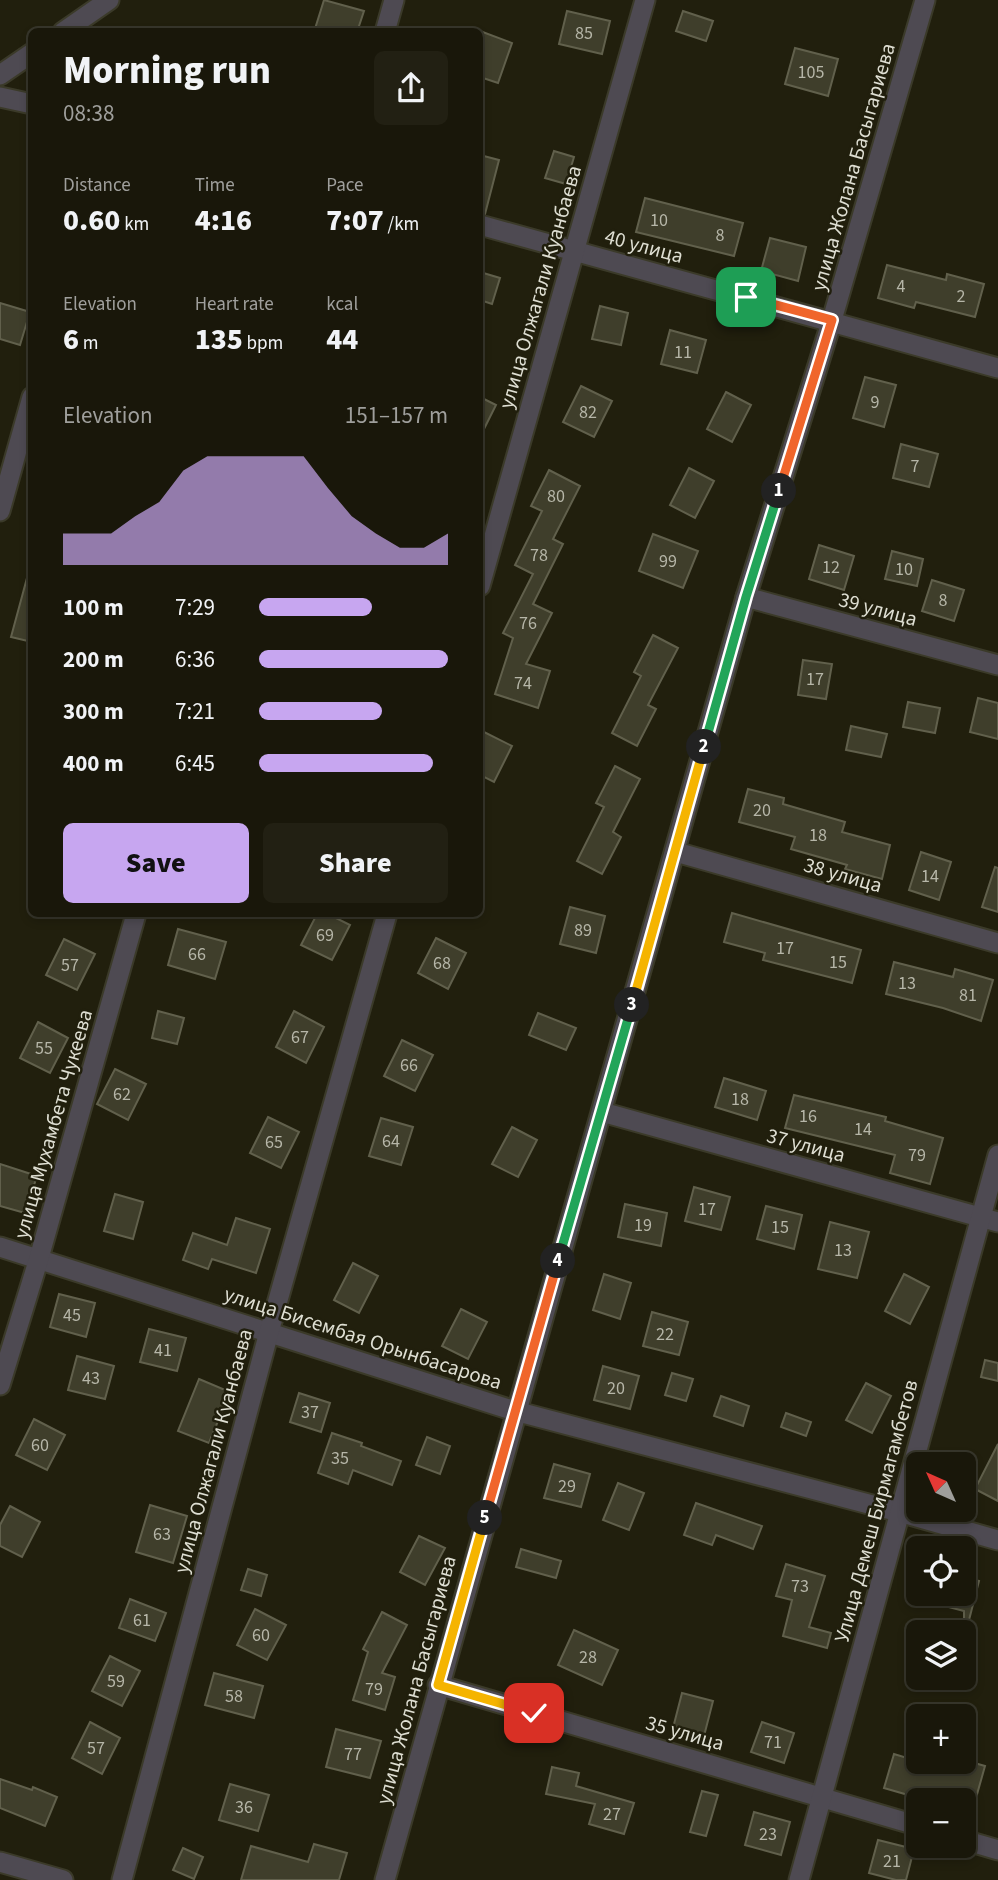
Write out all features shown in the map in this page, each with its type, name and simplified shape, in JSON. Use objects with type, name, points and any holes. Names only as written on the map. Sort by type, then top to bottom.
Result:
[{"type":"street","points":[[69,28],[109,0]]},
{"type":"street","points":[[386,28],[394,0]]},
{"type":"street","name":"улица Олжагали Куанбаева","points":[[483,575],[645,0]]},
{"type":"street","name":"улица Жолана Басыгариева","points":[[385,1880],[746,597],[832,320],[925,0]]},
{"type":"street","points":[[0,75],[28,56]]},
{"type":"street","points":[[0,97],[28,103]]},
{"type":"street","name":"40 улица","points":[[483,226],[998,368]]},
{"type":"street","points":[[0,512],[28,411]]},
{"type":"street","name":"39 улица","points":[[746,597],[998,665]]},
{"type":"street","name":"38 улица","points":[[676,852],[998,943]]},
{"type":"street","name":"улица Мухамбета Чукеева","points":[[0,1385],[39,1258],[135,917]]},
{"type":"street","name":"улица Олжагали Куанбаева","points":[[122,1880],[269,1332],[386,917]]},
{"type":"street","name":"37 улица","points":[[602,1112],[989,1219]]},
{"type":"street","name":"Улица Демеш Бирмагамбетов","points":[[799,1880],[899,1512],[989,1219],[998,1155]]},
{"type":"street","name":"улица Бисембая Орынбасарова","points":[[0,1247],[515,1411],[998,1540]]},
{"type":"street","name":"35 улица","points":[[438,1685],[906,1822]]},
{"type":"street","points":[[976,1844],[998,1850]]},
{"type":"street","points":[[0,1862],[63,1880]]},
{"type":"building","points":[[324,0],[364,11],[358,28],[315,28]]},
{"type":"building","points":[[567,11],[610,21],[602,54],[559,44]]},
{"type":"building","points":[[683,11],[713,21],[706,41],[676,31]]},
{"type":"building","points":[[483,32],[512,43],[498,83],[483,78]]},
{"type":"building","points":[[795,48],[838,59],[828,96],[785,84]]},
{"type":"building","points":[[554,151],[574,157],[566,184],[545,178]]},
{"type":"building","points":[[483,156],[499,160],[483,214]]},
{"type":"building","points":[[645,198],[743,223],[734,256],[636,232]]},
{"type":"building","points":[[770,238],[806,247],[798,281],[761,271]]},
{"type":"building","points":[[887,265],[946,280],[947,274],[984,284],[975,317],[916,302],[914,308],[878,298]]},
{"type":"building","points":[[483,273],[500,278],[492,304],[483,301]]},
{"type":"building","points":[[0,303],[28,311],[20,345],[0,339]]},
{"type":"building","points":[[600,306],[628,313],[621,345],[592,339]]},
{"type":"building","points":[[670,330],[706,340],[697,373],[661,364]]},
{"type":"building","points":[[865,377],[896,385],[884,427],[853,418]]},
{"type":"building","points":[[581,386],[612,401],[594,437],[563,422]]},
{"type":"building","points":[[726,392],[751,405],[732,442],[707,429]]},
{"type":"building","points":[[483,398],[496,405],[483,431]]},
{"type":"building","points":[[901,444],[938,454],[929,487],[893,478]]},
{"type":"building","points":[[689,468],[714,481],[695,518],[670,505]]},
{"type":"building","points":[[549,470],[580,486],[553,539],[563,544],[533,604],[552,613],[526,664],[550,671],[538,708],[495,694],[513,638],[503,633],[533,574],[515,565],[542,511],[531,506]]},
{"type":"building","points":[[653,534],[698,551],[683,588],[639,571]]},
{"type":"building","points":[[819,545],[854,556],[844,590],[809,579]]},
{"type":"building","points":[[892,551],[923,559],[917,586],[885,579]]},
{"type":"building","points":[[27,578],[28,578],[28,641],[11,637]]},
{"type":"building","points":[[932,580],[964,590],[954,621],[922,611]]},
{"type":"building","points":[[653,635],[678,648],[648,705],[656,709],[637,746],[612,733],[641,676],[634,672]]},
{"type":"building","points":[[803,660],[832,664],[826,699],[798,695]]},
{"type":"building","points":[[978,698],[998,703],[998,739],[970,732]]},
{"type":"building","points":[[908,702],[940,708],[935,733],[903,727]]},
{"type":"building","points":[[851,726],[887,734],[881,757],[846,750]]},
{"type":"building","points":[[483,732],[512,746],[494,782],[483,776]]},
{"type":"building","points":[[615,766],[640,779],[613,832],[621,837],[602,874],[577,861],[604,807],[596,803]]},
{"type":"building","points":[[748,789],[784,798],[783,804],[845,822],[842,832],[890,845],[882,879],[845,869],[847,865],[791,849],[795,837],[739,822]]},
{"type":"building","points":[[921,852],[951,862],[939,900],[909,890]]},
{"type":"building","points":[[995,867],[998,868],[998,912],[982,907]]},
{"type":"building","points":[[570,907],[605,916],[596,953],[560,944]]},
{"type":"building","points":[[732,913],[861,950],[852,983],[763,960],[765,953],[724,942]]},
{"type":"building","points":[[315,917],[334,917],[350,925],[332,960],[301,945]]},
{"type":"building","points":[[178,929],[226,942],[215,979],[168,965]]},
{"type":"building","points":[[436,938],[466,953],[448,989],[418,973]]},
{"type":"building","points":[[64,939],[95,954],[77,990],[46,975]]},
{"type":"building","points":[[894,962],[953,977],[955,969],[993,980],[981,1021],[943,1008],[886,994]]},
{"type":"building","points":[[158,1011],[184,1018],[177,1044],[152,1038]]},
{"type":"building","points":[[294,1011],[324,1027],[306,1063],[276,1047]]},
{"type":"building","points":[[538,1013],[576,1028],[566,1050],[529,1035]]},
{"type":"building","points":[[38,1022],[68,1038],[50,1073],[20,1058]]},
{"type":"building","points":[[402,1040],[433,1055],[415,1091],[384,1076]]},
{"type":"building","points":[[115,1069],[146,1084],[128,1120],[97,1104]]},
{"type":"building","points":[[724,1078],[766,1091],[757,1120],[715,1107]]},
{"type":"building","points":[[794,1095],[886,1117],[885,1121],[943,1138],[930,1184],[890,1173],[895,1155],[785,1128]]},
{"type":"building","points":[[268,1117],[299,1132],[281,1168],[250,1153]]},
{"type":"building","points":[[381,1118],[413,1127],[401,1165],[369,1156]]},
{"type":"building","points":[[512,1127],[537,1140],[518,1177],[492,1164]]},
{"type":"building","points":[[0,1164],[37,1176],[25,1213],[0,1206]]},
{"type":"building","points":[[694,1187],[730,1197],[721,1230],[685,1221]]},
{"type":"building","points":[[115,1194],[143,1202],[133,1239],[104,1231]]},
{"type":"building","points":[[625,1204],[667,1213],[661,1246],[618,1237]]},
{"type":"building","points":[[766,1206],[802,1215],[794,1249],[757,1239]]},
{"type":"building","points":[[236,1218],[270,1229],[256,1273],[212,1259],[208,1269],[183,1260],[193,1233],[227,1245]]},
{"type":"building","points":[[830,1222],[869,1232],[857,1278],[818,1269]]},
{"type":"building","points":[[353,1263],[378,1276],[359,1313],[334,1300]]},
{"type":"building","points":[[604,1274],[631,1283],[620,1319],[593,1310]]},
{"type":"building","points":[[904,1274],[929,1287],[910,1324],[885,1311]]},
{"type":"building","points":[[59,1294],[95,1303],[86,1337],[50,1327]]},
{"type":"building","points":[[461,1309],[487,1322],[468,1359],[442,1346]]},
{"type":"building","points":[[652,1312],[688,1322],[679,1355],[643,1346]]},
{"type":"building","points":[[149,1329],[186,1338],[177,1371],[140,1362]]},
{"type":"building","points":[[77,1356],[114,1366],[105,1399],[68,1390]]},
{"type":"building","points":[[985,1360],[998,1363],[998,1381],[981,1377]]},
{"type":"building","points":[[603,1366],[639,1376],[630,1409],[594,1400]]},
{"type":"building","points":[[672,1373],[693,1379],[686,1401],[665,1395]]},
{"type":"building","points":[[199,1379],[230,1392],[209,1443],[178,1431]]},
{"type":"building","points":[[866,1383],[891,1396],[872,1433],[846,1420]]},
{"type":"building","points":[[299,1393],[330,1403],[321,1432],[290,1422]]},
{"type":"building","points":[[721,1396],[749,1406],[743,1426],[714,1416]]},
{"type":"building","points":[[786,1413],[811,1422],[806,1436],[781,1427]]},
{"type":"building","points":[[34,1419],[65,1435],[47,1470],[16,1455]]},
{"type":"building","points":[[332,1433],[401,1461],[392,1485],[353,1470],[348,1484],[318,1473]]},
{"type":"building","points":[[427,1437],[450,1446],[440,1474],[416,1465]]},
{"type":"building","points":[[998,1444],[998,1501],[976,1487]]},
{"type":"building","points":[[554,1464],[590,1474],[581,1507],[544,1498]]},
{"type":"building","points":[[618,1483],[644,1493],[629,1530],[603,1520]]},
{"type":"building","points":[[696,1503],[762,1526],[753,1549],[716,1535],[712,1545],[684,1535]]},
{"type":"building","points":[[150,1505],[187,1516],[173,1563],[136,1552]]},
{"type":"building","points":[[10,1506],[40,1522],[22,1557],[0,1546],[0,1525]]},
{"type":"building","points":[[419,1536],[445,1548],[425,1585],[400,1572]]},
{"type":"building","points":[[521,1549],[561,1561],[556,1578],[516,1567]]},
{"type":"building","points":[[786,1564],[825,1576],[809,1627],[831,1633],[827,1648],[783,1636],[792,1600],[776,1596]]},
{"type":"building","points":[[248,1569],[267,1575],[261,1596],[241,1590]]},
{"type":"building","points":[[130,1599],[166,1613],[155,1641],[119,1628]]},
{"type":"building","points":[[945,1606],[973,1606],[969,1620],[964,1619],[964,1611]]},
{"type":"building","points":[[255,1609],[286,1625],[267,1660],[237,1645]]},
{"type":"building","points":[[382,1612],[407,1625],[382,1673],[395,1677],[385,1710],[353,1700],[368,1652],[363,1649]]},
{"type":"building","points":[[574,1630],[618,1650],[602,1685],[558,1665]]},
{"type":"building","points":[[110,1656],[140,1671],[122,1706],[92,1691]]},
{"type":"building","points":[[214,1673],[263,1686],[254,1718],[205,1705]]},
{"type":"building","points":[[682,1693],[713,1701],[704,1736],[673,1728]]},
{"type":"building","points":[[90,1722],[120,1738],[102,1774],[72,1758]]},
{"type":"building","points":[[762,1722],[794,1733],[784,1763],[751,1752]]},
{"type":"building","points":[[336,1729],[381,1741],[370,1778],[326,1767]]},
{"type":"building","points":[[894,1754],[906,1758],[906,1774],[976,1774],[976,1763],[985,1766],[976,1798],[976,1788],[906,1788],[906,1794],[884,1788]]},
{"type":"building","points":[[552,1767],[579,1773],[576,1786],[634,1803],[624,1834],[589,1824],[595,1804],[546,1794]]},
{"type":"building","points":[[0,1779],[32,1790],[33,1787],[57,1797],[45,1826],[0,1808]]},
{"type":"building","points":[[230,1784],[269,1795],[258,1831],[219,1820]]},
{"type":"building","points":[[702,1791],[718,1795],[706,1836],[690,1832]]},
{"type":"building","points":[[754,1812],[790,1822],[781,1855],[745,1845]]},
{"type":"building","points":[[878,1840],[906,1847],[906,1858],[912,1858],[906,1880],[869,1873]]},
{"type":"building","points":[[314,1844],[347,1853],[339,1880],[241,1880],[251,1846],[308,1862]]},
{"type":"building","points":[[183,1848],[203,1857],[194,1879],[173,1870]]},
{"type":"route","points":[[534,1713],[438,1685],[676,852],[746,597],[832,320],[746,297]]}]
